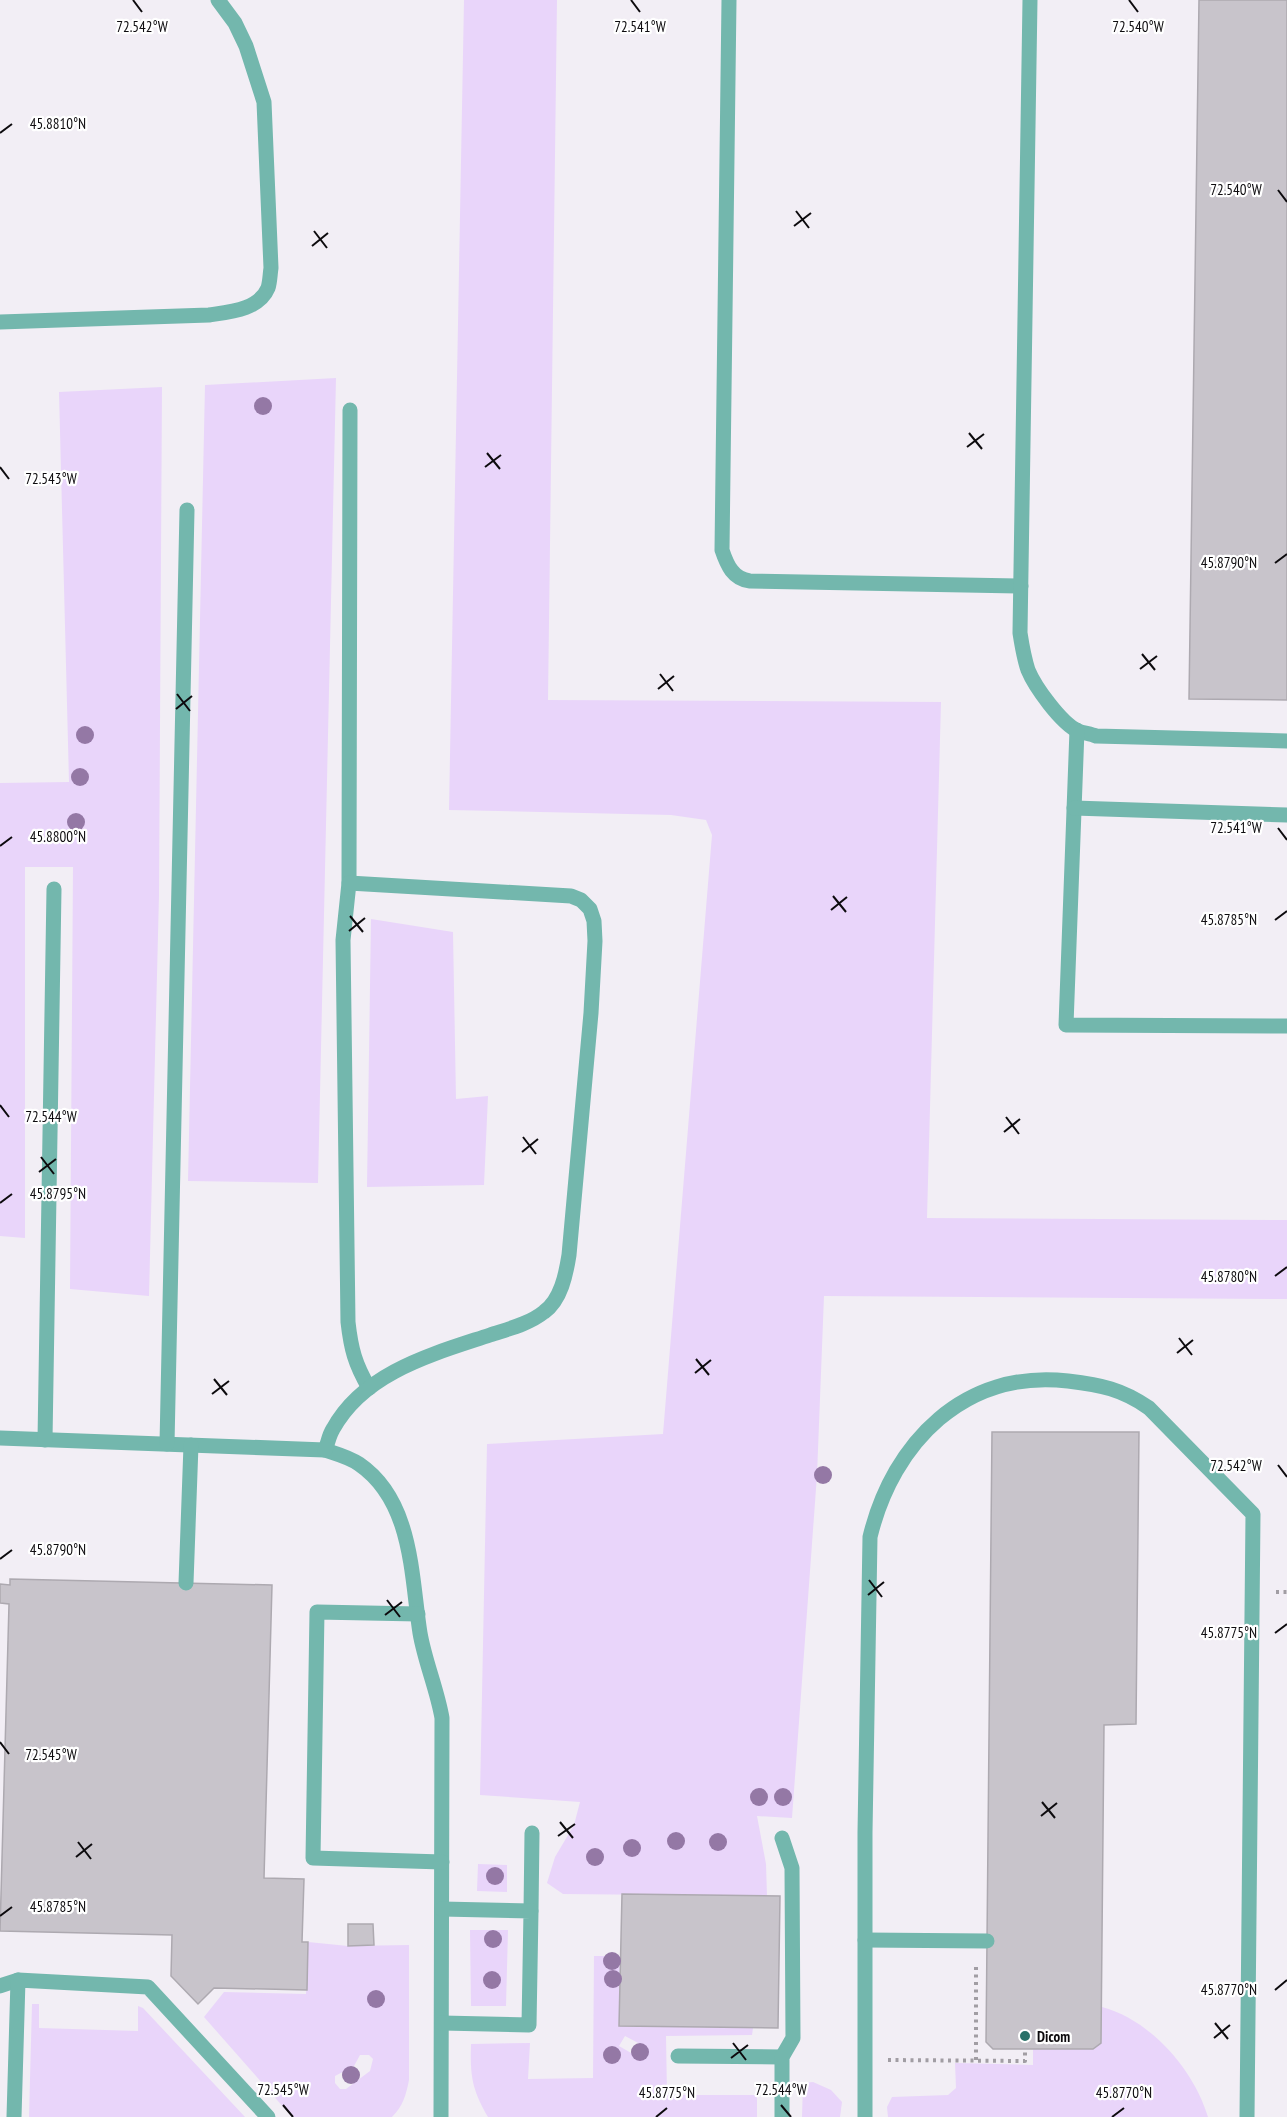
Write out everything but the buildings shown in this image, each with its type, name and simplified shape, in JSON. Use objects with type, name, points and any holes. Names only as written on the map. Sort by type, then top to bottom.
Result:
[{"type":"lane","points":[[0,322],[208,315],[237,310],[257,302],[268,288],[271,268],[264,102],[246,46],[235,23],[218,0]]},
{"type":"lane","points":[[729,0],[722,550],[725,559],[732,573],[742,580],[750,581],[1021,586]]},
{"type":"lane","points":[[1030,0],[1020,633],[1029,672],[1039,690],[1055,709],[1077,730],[1096,736],[1287,741]]},
{"type":"lane","points":[[350,410],[349,883],[343,940],[348,1322],[351,1349],[357,1367],[369,1388]]},
{"type":"lane","points":[[166,1444],[187,510]]},
{"type":"lane","points":[[1077,730],[1066,1025],[1287,1026]]},
{"type":"lane","points":[[1074,808],[1287,815]]},
{"type":"lane","points":[[325,1450],[333,1429],[348,1408],[369,1388],[424,1357],[522,1324],[545,1312],[558,1295],[569,1255],[591,1013],[594,921],[590,909],[581,900],[571,896],[349,883]]},
{"type":"lane","points":[[45,1440],[54,889]]},
{"type":"lane","points":[[865,2117],[870,1537],[876,1511],[910,1448],[937,1419],[962,1402],[989,1389],[1021,1380],[1051,1379],[1103,1385],[1131,1396],[1149,1408],[1253,1514],[1247,2117]]},
{"type":"lane","points":[[0,1438],[325,1450],[345,1456],[360,1464],[378,1482],[393,1503],[407,1538],[424,1651],[442,1718],[441,2117]]},
{"type":"lane","points":[[186,1583],[191,1445]]},
{"type":"lane","points":[[418,1614],[317,1612],[314,1858],[442,1862]]},
{"type":"lane","points":[[441,2023],[529,2025],[532,1833]]},
{"type":"lane","points":[[782,1838],[792,1868],[793,2038],[782,2057],[782,2117]]},
{"type":"lane","points":[[442,1909],[531,1911]]},
{"type":"lane","points":[[865,1940],[981,1941]]},
{"type":"lane","points":[[0,1986],[18,1980],[148,1987],[268,2117]]},
{"type":"lane","points":[[14,2117],[18,1980]]},
{"type":"lane","points":[[678,2056],[782,2057]]},
{"type":"path","points":[[976,2060],[981,1941]]},
{"type":"path","points":[[865,2060],[1025,2061],[1025,2049]]},
{"type":"shaded area","points":[[464,0],[557,0],[548,700],[941,702],[927,1218],[1287,1220],[1287,1299],[824,1296],[817,1475],[792,1818],[757,1816],[766,1864],[767,1896],[563,1894],[547,1883],[555,1857],[574,1825],[580,1802],[480,1795],[487,1444],[663,1434],[712,835],[706,820],[671,815],[449,810]]},
{"type":"shaded area","points":[[336,378],[318,1183],[188,1181],[205,385]]},
{"type":"shaded area","points":[[162,387],[159,895],[149,1296],[70,1289],[73,867],[25,867],[25,1238],[0,1236],[0,783],[69,782],[59,392]]},
{"type":"shaded area","points":[[371,919],[453,932],[456,1099],[488,1096],[484,1185],[367,1187]]},
{"type":"shaded area","points":[[478,1864],[507,1865],[507,1892],[477,1891]]},
{"type":"shaded area","points":[[470,1930],[508,1930],[506,2006],[471,2006]]},
{"type":"shaded area","points":[[308,1942],[348,1946],[409,1945],[409,2080],[404,2100],[392,2117],[292,2117],[204,2017],[224,1992],[306,1994]],"holes":[[[360,2055],[369,2055],[373,2059],[370,2071],[346,2089],[340,2089],[335,2083],[335,2076],[354,2066]]]},
{"type":"shaded area","points":[[594,1956],[620,1956],[619,2026],[753,2028],[752,2035],[666,2036],[667,2095],[757,2095],[757,2117],[488,2117],[473,2082],[471,2044],[530,2043],[528,2079],[593,2078]],"holes":[[[625,2036],[644,2046],[638,2057],[619,2046]]]},
{"type":"shaded area","points":[[32,2004],[39,2004],[39,2028],[138,2031],[138,2006],[143,2008],[245,2117],[29,2117]]},
{"type":"shaded area","points":[[1102,2007],[1137,2023],[1168,2049],[1192,2082],[1208,2117],[888,2117],[887,2107],[892,2097],[948,2095],[956,2088],[955,2063],[1033,2065],[1033,2049],[1093,2049],[1101,2043]]},
{"type":"shaded area","points":[[813,2082],[831,2090],[842,2102],[840,2117],[802,2117],[803,2083]]},
{"type":"place","name":"Dicom","points":[[1025,2036]]}]
